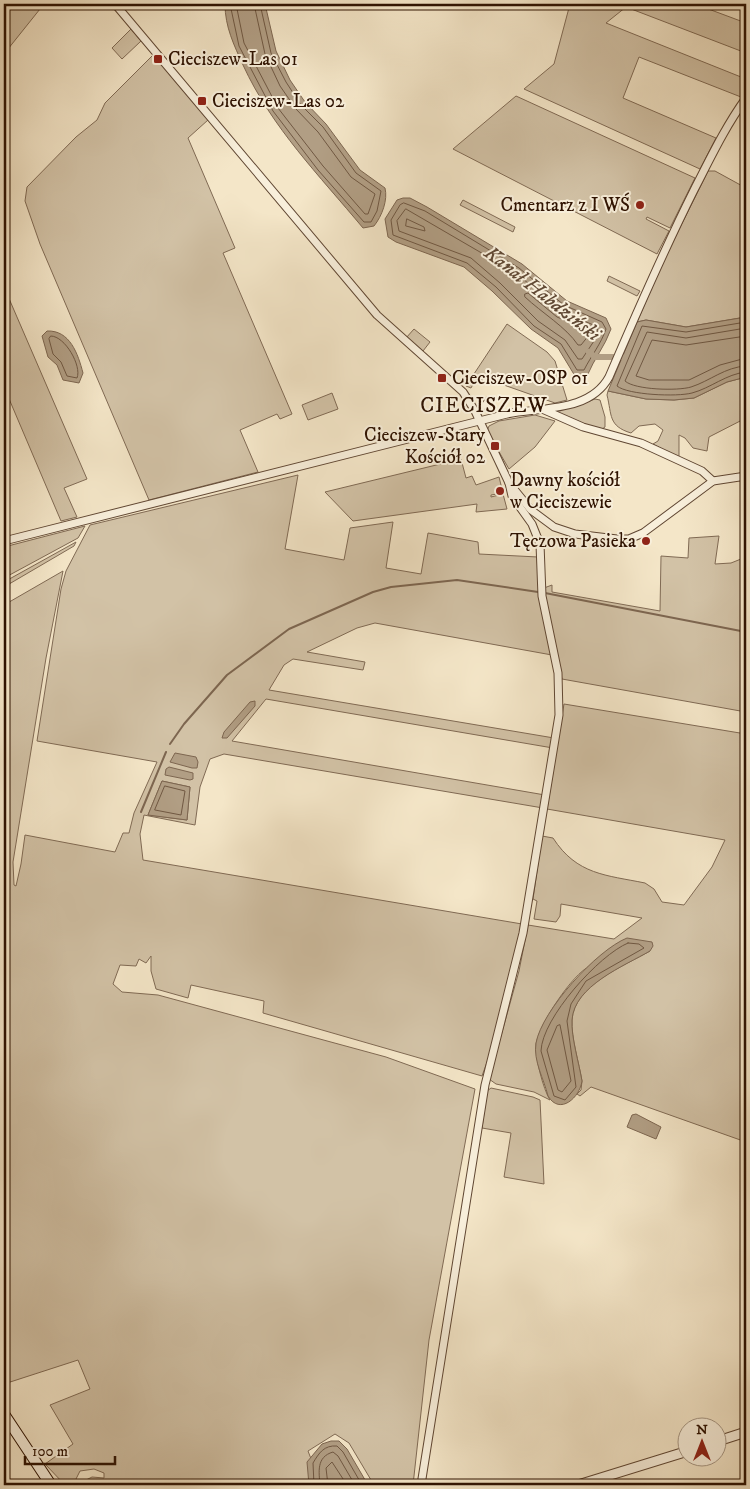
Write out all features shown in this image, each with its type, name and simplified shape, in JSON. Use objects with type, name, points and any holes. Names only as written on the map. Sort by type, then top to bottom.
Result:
[{"type":"main road","points":[[4,1414],[51,1485]]},
{"type":"street","points":[[115,4],[377,315],[463,392],[509,483],[512,496],[532,524],[540,544],[543,602],[558,673],[559,715],[523,933],[485,1085],[421,1485]]},
{"type":"street","points":[[4,541],[480,423],[507,414],[589,399],[600,391],[609,377],[702,173],[729,122],[746,98]]},
{"type":"street","points":[[480,411],[488,400]]},
{"type":"street","points":[[542,408],[584,427],[641,444],[702,471],[713,481]]},
{"type":"street","points":[[509,483],[531,510],[554,527],[575,534],[629,539],[643,533],[713,481],[746,476]]},
{"type":"street","points":[[728,1438],[746,1432]]},
{"type":"street","points":[[578,1485],[678,1454]]},
{"type":"shaded area","points":[[4,4],[44,4],[4,54]]},
{"type":"shaded area","points":[[570,4],[695,4],[746,23],[746,53],[626,7],[606,23],[746,79],[746,91],[741,97],[639,57],[623,98],[716,138],[700,169],[524,89],[554,64]]},
{"type":"shaded area","points":[[131,29],[141,41],[122,59],[112,48]]},
{"type":"shaded area","points":[[154,54],[208,120],[188,138],[235,248],[223,253],[292,414],[280,419],[277,414],[240,430],[258,472],[149,500],[40,244],[25,201],[27,187],[76,137],[97,120],[105,103]]},
{"type":"shaded area","points":[[516,96],[695,178],[670,228],[647,217],[646,219],[669,231],[657,254],[453,149]]},
{"type":"shaded area","points":[[708,171],[715,171],[746,188],[746,317],[686,327],[646,320],[637,322],[664,260]]},
{"type":"shaded area","points":[[463,200],[515,227],[513,232],[460,205]]},
{"type":"shaded area","points":[[609,276],[640,291],[637,296],[607,281]]},
{"type":"shaded area","points":[[4,287],[87,479],[64,488],[77,517],[61,521],[4,387]]},
{"type":"shaded area","points":[[507,324],[547,352],[555,361],[567,400],[555,403],[501,384],[493,382],[491,385],[477,377],[471,388],[466,386]]},
{"type":"shaded area","points":[[414,329],[430,342],[423,351],[406,338]]},
{"type":"shaded area","points":[[746,377],[746,418],[709,437],[707,451],[693,448],[685,438],[679,435],[679,458],[653,444],[658,441],[663,430],[655,424],[639,426],[631,433],[618,427],[612,419],[607,395],[608,391],[646,399],[674,400],[694,398],[727,382]]},
{"type":"shaded area","points":[[332,393],[338,409],[308,420],[302,405]]},
{"type":"shaded area","points":[[595,399],[600,400],[605,417],[605,427],[602,429],[594,428],[552,410],[576,406]]},
{"type":"shaded area","points":[[535,415],[555,421],[535,447],[509,469],[487,431],[489,426],[499,421]]},
{"type":"shaded area","points":[[461,459],[466,478],[472,476],[476,485],[499,477],[503,493],[491,495],[491,497],[503,494],[507,509],[476,512],[477,504],[353,521],[325,492]]},
{"type":"shaded area","points":[[298,475],[285,549],[344,560],[350,528],[393,522],[386,568],[421,574],[428,533],[478,542],[479,554],[538,557],[539,596],[552,655],[375,623],[357,628],[307,652],[365,662],[363,670],[293,659],[284,665],[269,690],[554,738],[553,748],[266,699],[232,741],[545,795],[543,808],[224,754],[210,759],[200,787],[195,825],[144,815],[140,834],[143,860],[522,924],[491,1051],[482,1076],[263,1013],[264,1001],[191,985],[188,998],[156,989],[151,971],[151,956],[146,963],[139,959],[136,966],[120,965],[113,984],[122,992],[158,995],[386,1057],[475,1089],[429,1340],[413,1485],[374,1485],[349,1443],[335,1434],[308,1451],[315,1469],[316,1485],[65,1485],[45,1464],[73,1444],[50,1405],[90,1389],[78,1360],[4,1384],[4,605],[63,571],[46,658],[13,862],[14,885],[16,886],[21,864],[25,835],[115,852],[123,833],[129,833],[134,813],[157,762],[37,741],[61,589],[66,571],[90,525]],"holes":[[[162,781],[190,787],[187,820],[148,815]],[[94,1469],[104,1473],[104,1478],[92,1477],[80,1483],[76,1479],[80,1471]]]},
{"type":"shaded area","points":[[85,526],[78,538],[4,578],[4,547]]},
{"type":"shaded area","points":[[719,536],[715,564],[731,563],[746,557],[746,712],[562,679],[550,630],[544,588],[552,585],[552,592],[660,611],[661,556],[688,558],[689,538]]},
{"type":"shaded area","points":[[76,542],[74,546],[4,587],[4,582]]},
{"type":"shaded area","points":[[564,704],[746,734],[746,1142],[591,1087],[580,1096],[577,1094],[581,1090],[582,1081],[573,1034],[572,1020],[575,1008],[581,997],[602,978],[650,951],[590,966],[574,979],[557,1001],[543,1025],[536,1044],[540,1073],[550,1100],[534,1092],[496,1084],[489,1079],[519,971],[528,925],[614,939],[642,918],[561,904],[560,916],[556,922],[534,919],[537,901],[533,899],[542,836],[553,838],[572,860],[582,866],[605,875],[645,883],[654,889],[662,902],[684,905],[712,867],[725,840],[547,809]]},
{"type":"shaded area","points":[[491,1088],[540,1100],[544,1184],[504,1177],[511,1133],[482,1128],[487,1091]]},
{"type":"water","points":[[225,4],[265,4],[276,51],[290,80],[305,102],[326,124],[360,170],[385,188],[384,208],[374,226],[363,228],[297,150],[268,110],[233,43],[228,28]]},
{"type":"water","points":[[410,198],[427,207],[522,264],[567,301],[606,318],[611,329],[587,376],[575,376],[558,348],[531,329],[464,267],[396,242],[388,237],[385,219],[397,200]]},
{"type":"water","points":[[746,317],[746,377],[727,382],[694,398],[674,400],[646,399],[608,391],[637,322],[646,320],[686,327]]},
{"type":"water","points":[[47,331],[62,334],[72,344],[83,373],[79,383],[63,380],[57,365],[48,357],[42,336]]},
{"type":"water","points":[[255,701],[255,706],[227,738],[222,738],[224,732],[250,702]]},
{"type":"water","points":[[175,753],[196,757],[198,762],[197,768],[170,762]]},
{"type":"water","points":[[169,767],[193,773],[193,779],[165,775],[166,769]]},
{"type":"water","points":[[162,781],[190,787],[187,820],[148,815]]},
{"type":"water","points":[[627,938],[652,942],[653,946],[650,951],[602,978],[581,997],[575,1008],[572,1027],[582,1081],[578,1093],[569,1102],[558,1104],[553,1102],[548,1096],[537,1063],[535,1050],[540,1030],[560,998],[587,968],[601,955]]},
{"type":"water","points":[[636,1114],[661,1127],[656,1139],[627,1127],[632,1115]]},
{"type":"water","points":[[339,1441],[347,1449],[368,1485],[309,1485],[307,1462],[322,1444]]},
{"type":"waterway","name":"Kanał Habdziński","points":[[589,352],[595,357],[622,357]]},
{"type":"waterway","points":[[170,744],[184,724],[227,675],[289,629],[373,592],[391,587],[457,580],[538,592]]},
{"type":"waterway","points":[[545,593],[746,632]]},
{"type":"waterway","points":[[141,812],[166,752]]},
{"type":"place","name":"Cieciszew-Las 01","points":[[158,59]]},
{"type":"place","name":"Cieciszew-Las 02","points":[[202,101]]},
{"type":"place","name":"Cmentarz z I WŚ","points":[[640,205]]},
{"type":"place","name":"Cieciszew-OSP 01","points":[[442,378]]},
{"type":"place","name":"Cieciszew-Stary Kościół 02","points":[[495,446]]},
{"type":"place","name":"Dawny kościół w Cieciszewie","points":[[500,491]]},
{"type":"place","name":"Tęczowa Pasieka","points":[[646,541]]},
{"type":"district","name":"CIECISZEW","points":[[484,406]]}]
